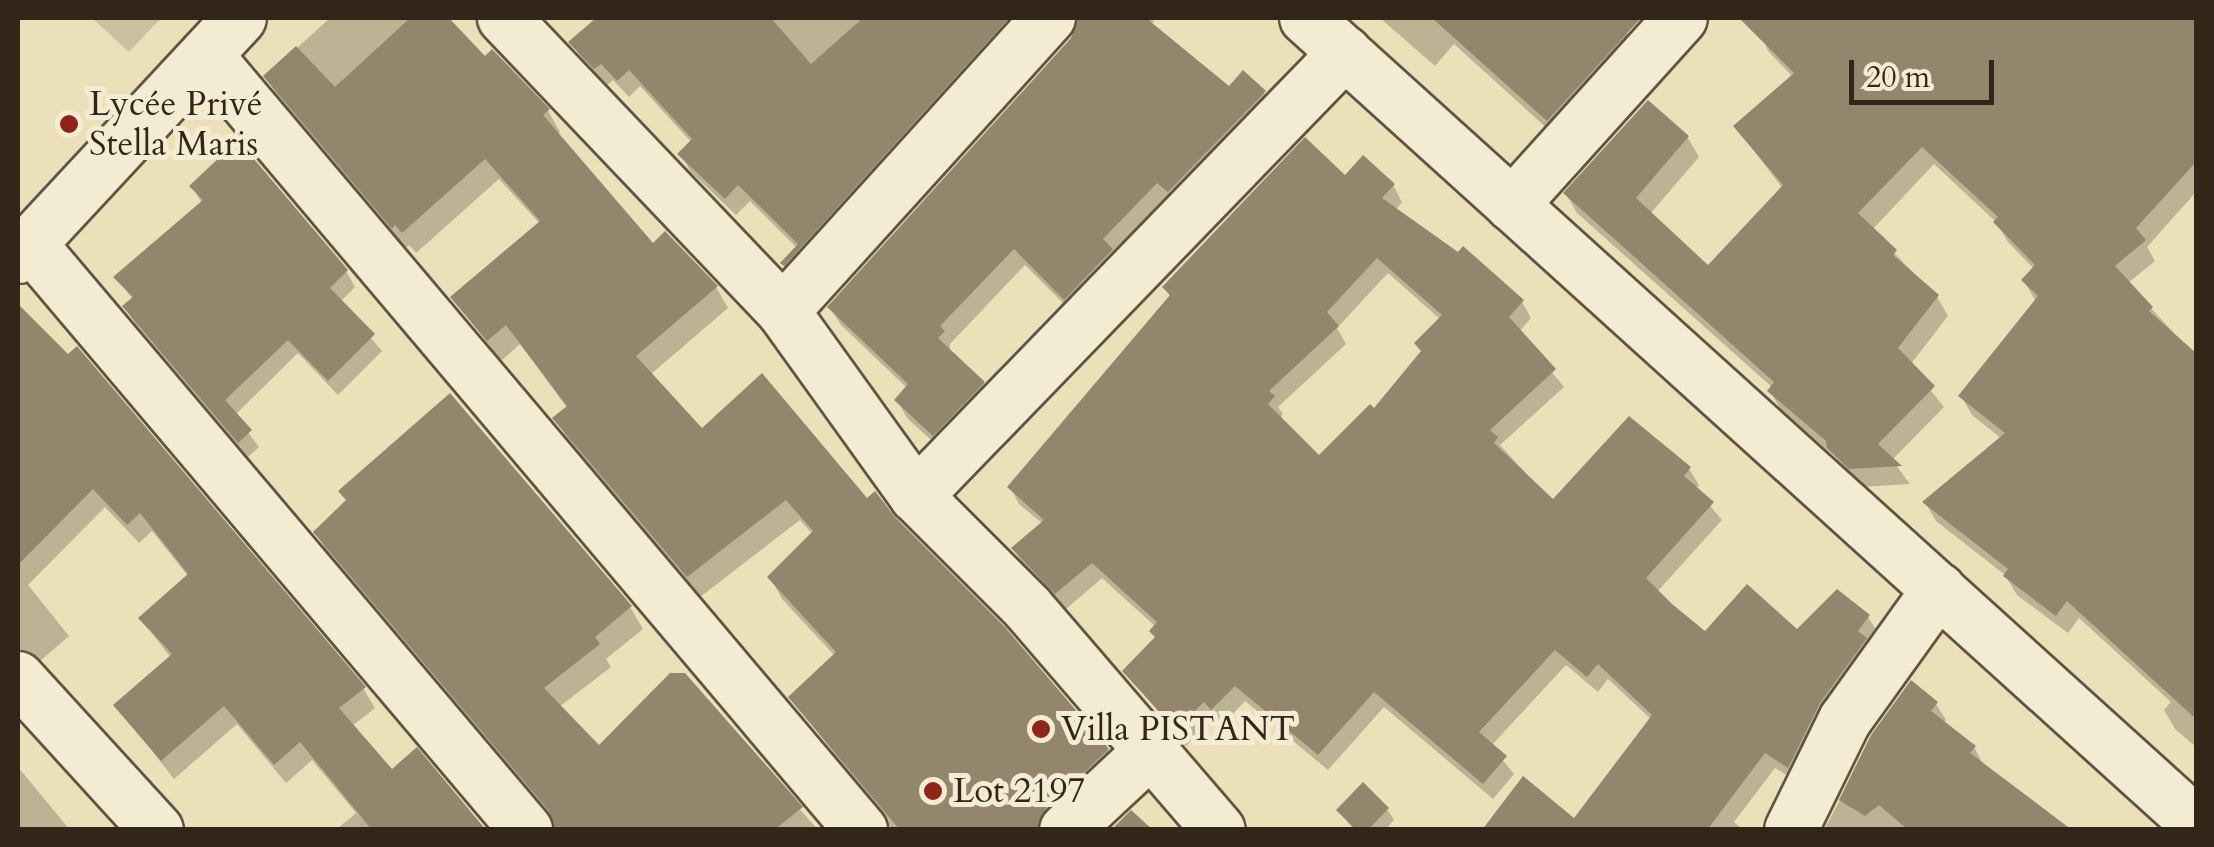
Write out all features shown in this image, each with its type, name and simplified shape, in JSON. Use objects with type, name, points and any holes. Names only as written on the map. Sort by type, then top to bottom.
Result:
[{"type":"street","points":[[504,18],[782,311],[916,496],[1027,607],[1219,830]]},
{"type":"street","points":[[782,311],[1048,18]]},
{"type":"street","points":[[1306,18],[2196,823]]},
{"type":"street","points":[[1512,205],[1680,18]]},
{"type":"street","points":[[526,830],[24,250],[223,36],[861,830]]},
{"type":"street","points":[[916,496],[1345,53]]},
{"type":"street","points":[[1791,830],[1845,720],[1939,589]]},
{"type":"street","points":[[18,678],[156,830]]},
{"type":"street","points":[[1066,830],[1152,748]]},
{"type":"shaded area","points":[[92,18],[161,18],[129,52]]},
{"type":"building","points":[[410,18],[449,18],[485,56],[492,49],[550,109],[543,115],[653,243],[665,231],[718,286],[636,356],[702,428],[762,373],[867,498],[875,491],[895,517],[1005,627],[1109,749],[1046,808],[1037,830],[900,830],[788,697],[836,652],[767,577],[813,531],[786,500],[687,577],[552,418],[567,406],[506,325],[487,341],[450,297],[540,221],[485,159],[402,233],[395,225],[392,229],[263,76],[296,46],[335,87]]},
{"type":"building","points":[[596,18],[771,18],[811,64],[863,18],[1009,18],[784,266],[780,263],[798,244],[738,185],[725,199],[677,154],[692,139],[629,70],[617,81],[601,64],[594,69],[568,42]]},
{"type":"building","points":[[1078,18],[1146,18],[1229,86],[1243,70],[1266,91],[1168,192],[1157,183],[1103,239],[1113,249],[1064,300],[1014,249],[940,326],[945,331],[938,338],[985,382],[933,436],[894,400],[908,384],[827,307],[1071,38]]},
{"type":"building","points":[[1432,18],[1641,18],[1547,121]]},
{"type":"building","points":[[1739,18],[2196,18],[2196,162],[2136,228],[2146,240],[2115,266],[2153,307],[2149,311],[2196,353],[2196,719],[2067,601],[2056,616],[2003,576],[2008,569],[1922,502],[2005,433],[1958,396],[2038,296],[2021,280],[2035,265],[1993,222],[1998,217],[1922,147],[1858,213],[1897,250],[1893,255],[1939,295],[1898,348],[1935,386],[1878,444],[1902,466],[1849,469],[1827,448],[1826,441],[1767,391],[1774,382],[1563,193],[1648,100],[1689,136],[1636,198],[1708,265],[1783,185],[1733,126],[1794,73]]},
{"type":"building","points":[[1305,137],[1345,175],[1363,155],[1395,184],[1382,198],[1458,252],[1463,246],[1524,300],[1509,317],[1556,369],[1490,430],[1498,437],[1494,443],[1553,499],[1629,416],[1691,467],[1684,476],[1714,502],[1646,578],[1672,604],[1705,631],[1747,584],[1797,629],[1837,589],[1870,615],[1858,631],[1867,638],[1820,703],[1788,768],[1765,753],[1707,830],[1482,830],[1523,776],[1574,818],[1652,715],[1598,664],[1587,677],[1555,650],[1479,732],[1507,756],[1483,784],[1374,692],[1318,755],[1235,686],[1211,710],[1204,702],[1176,730],[1122,671],[1155,637],[1149,631],[1157,622],[1092,563],[1055,594],[1011,548],[1044,520],[1007,487],[1170,295],[1162,287]],"holes":[[[1377,258],[1442,315],[1414,343],[1421,351],[1374,408],[1370,404],[1319,455],[1268,404],[1275,396],[1269,391],[1339,326],[1327,312]]]},
{"type":"building","points":[[238,140],[348,270],[330,288],[375,334],[328,381],[288,340],[225,400],[252,430],[238,443],[122,306],[133,297],[113,277],[203,200],[189,186]]},
{"type":"building","points":[[18,304],[68,354],[77,346],[366,687],[339,708],[392,769],[417,747],[486,830],[372,830],[300,742],[274,765],[224,706],[161,761],[113,705],[172,654],[138,618],[188,574],[140,513],[127,525],[93,489],[18,565]]},
{"type":"building","points":[[450,393],[632,606],[595,637],[600,644],[544,688],[599,745],[670,673],[685,673],[803,807],[774,830],[555,830],[549,811],[313,532],[346,500],[338,491]]},
{"type":"building","points":[[1911,680],[1938,702],[1931,711],[1976,746],[1970,753],[2072,830],[1908,830],[1879,805],[1865,816],[1839,800],[1871,735]]},
{"type":"building","points":[[1363,782],[1389,808],[1368,830],[1356,830],[1336,810]]},
{"type":"building","points":[[1131,810],[1153,830],[1111,830]]},
{"type":"place","name":"Lycée Privé Stella Maris","points":[[69,124]]},
{"type":"place","name":"Villa PISTANT","points":[[1041,729]]},
{"type":"place","name":"Lot 2197","points":[[933,791]]}]
